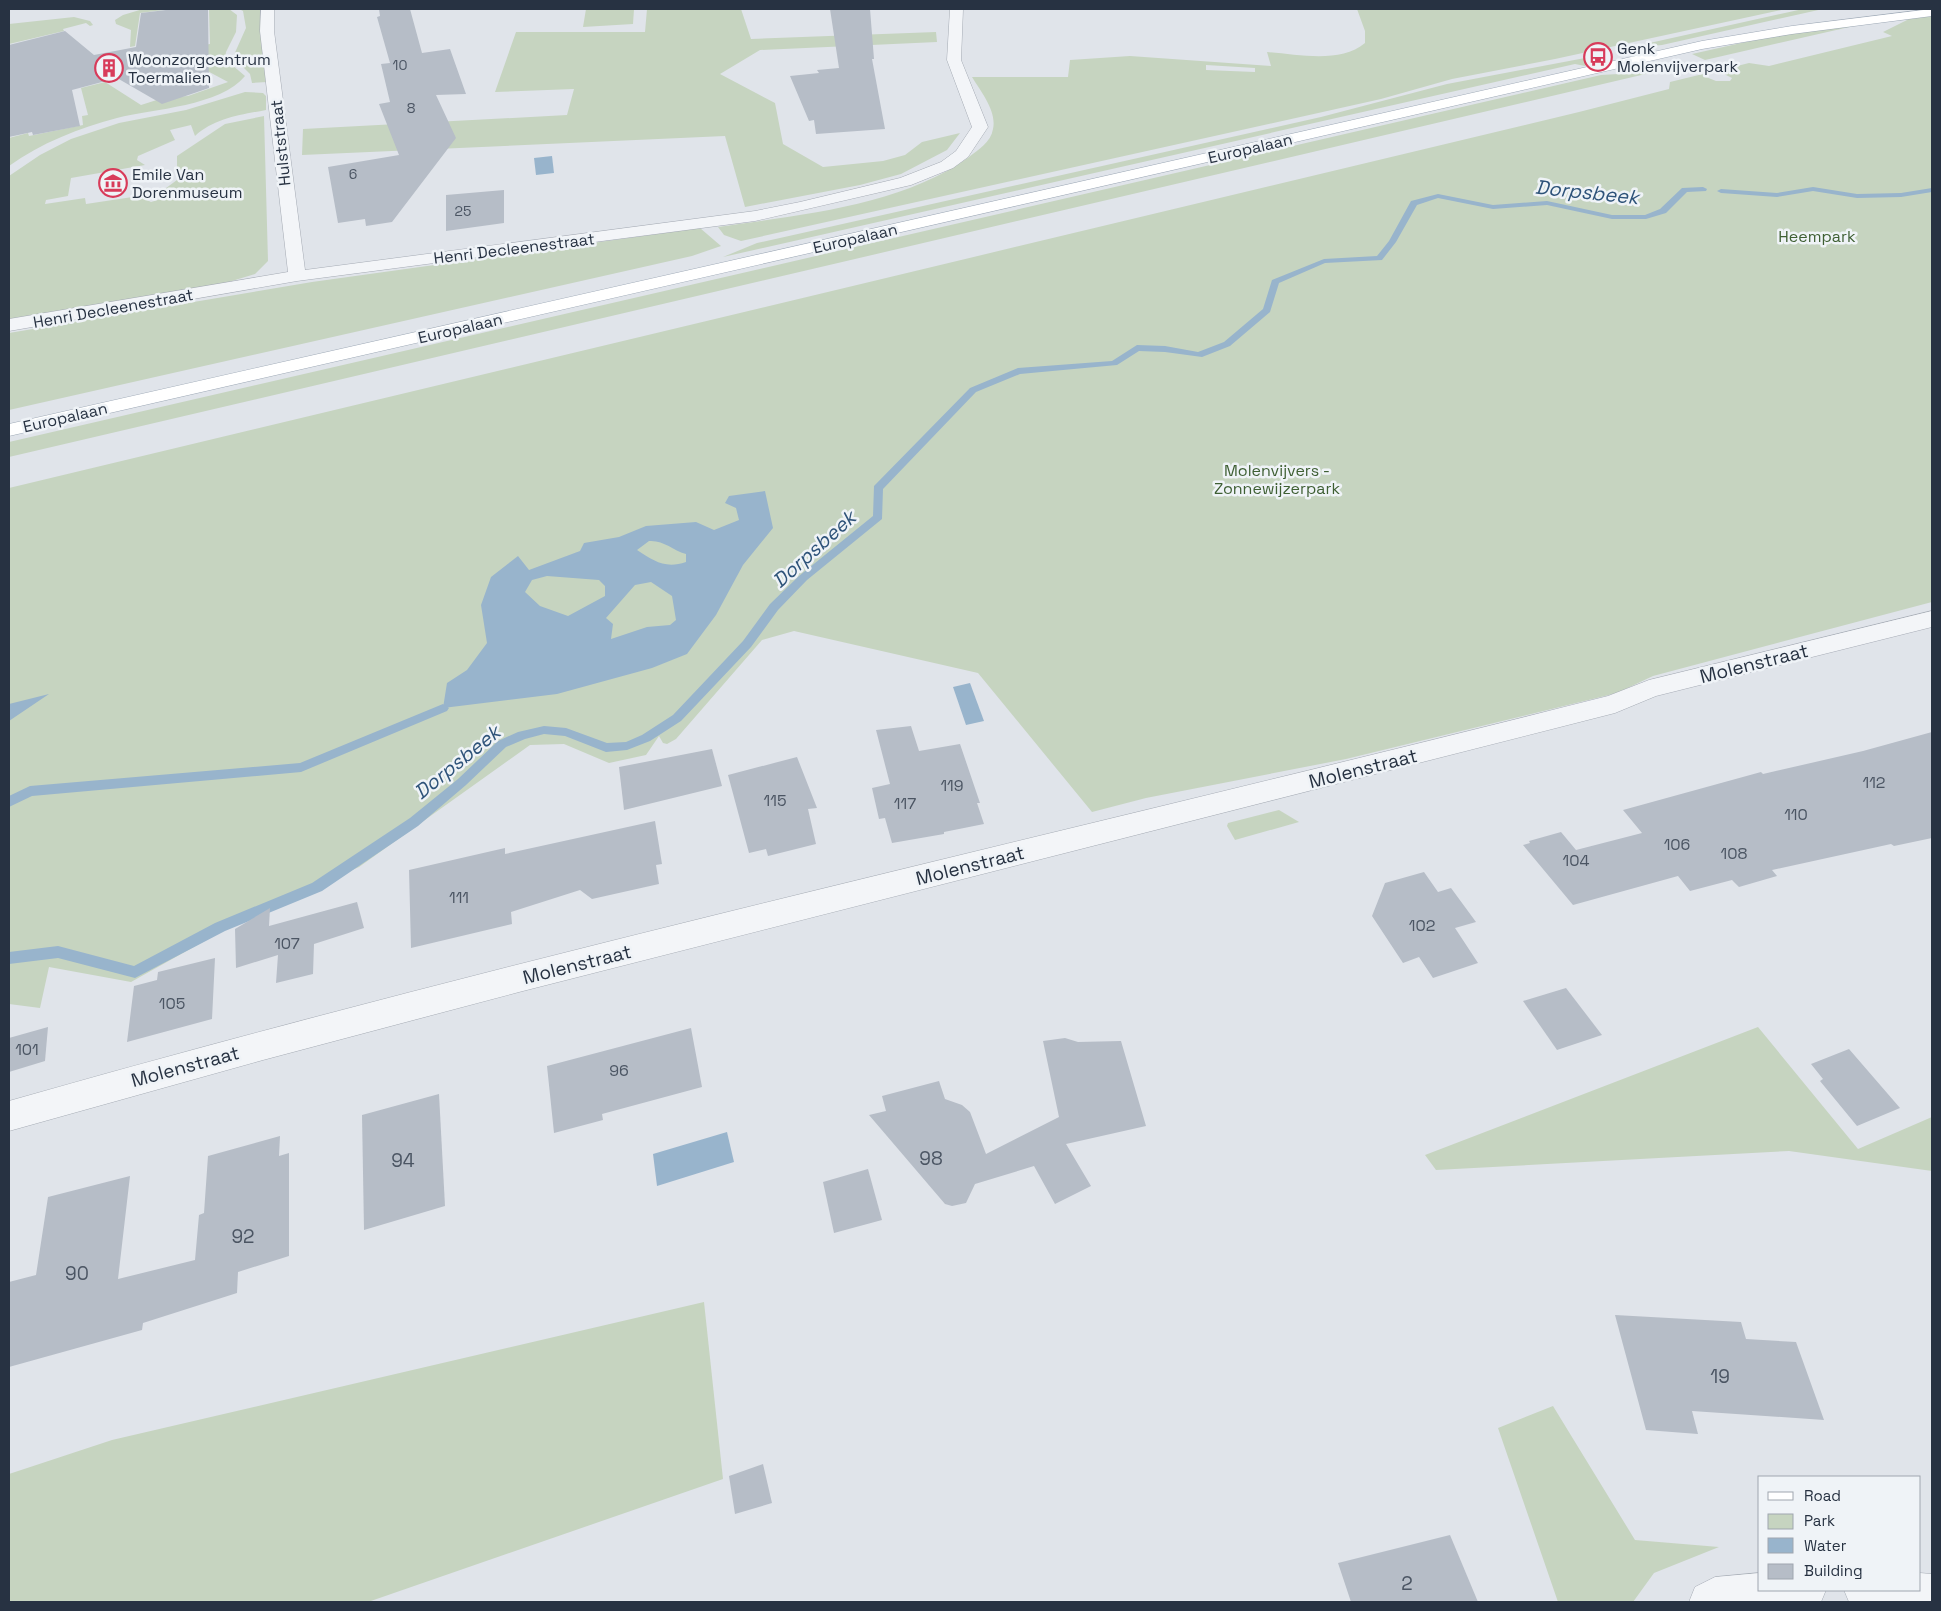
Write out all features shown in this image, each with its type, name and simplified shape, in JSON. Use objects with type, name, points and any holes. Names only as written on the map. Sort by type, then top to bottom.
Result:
[{"type":"main road","name":"Europalaan","points":[[1702,45],[1730,35],[1850,9]]},
{"type":"main road","name":"Europalaan","points":[[9,430],[1702,45],[1792,30],[1932,12]]},
{"type":"street","name":"Hulststraat","points":[[267,9],[267,31],[286,199],[297,276]]},
{"type":"street","name":"Henri Decleenestraat","points":[[9,325],[297,276],[755,216],[855,196],[905,182],[947,165],[962,154],[980,127],[976,110],[962,86],[954,59],[956,9]]},
{"type":"street","name":"Molenstraat","points":[[9,1116],[162,1072],[344,1024],[709,930],[1529,726],[1615,704],[1649,689],[1932,619]]},
{"type":"street","points":[[1710,1602],[1716,1598],[1794,1591]]},
{"type":"street","points":[[1878,1591],[1932,1595]]},
{"type":"green space","points":[[143,9],[171,9],[140,13],[135,46],[130,47],[131,30],[116,24],[115,20],[123,15]]},
{"type":"green space","points":[[209,9],[229,9],[237,15],[236,32],[226,52],[225,59],[245,76],[234,86],[220,94],[186,105],[117,118],[89,126],[47,143],[9,166],[9,138],[28,133],[29,136],[83,125],[82,116],[88,115],[81,88],[105,82],[141,105],[163,98],[188,96],[228,82],[172,52],[174,49],[210,44]]},
{"type":"green space","points":[[239,9],[260,9],[267,82],[252,83],[250,74],[233,57],[246,28],[243,11]]},
{"type":"green space","points":[[586,9],[634,9],[633,24],[583,27]]},
{"type":"green space","points":[[647,9],[741,9],[751,39],[936,32],[937,42],[760,50],[720,74],[775,103],[783,144],[823,167],[883,161],[905,155],[922,142],[960,133],[947,150],[901,174],[860,185],[745,207],[725,136],[302,155],[303,129],[567,115],[574,89],[495,92],[516,32],[645,32]]},
{"type":"green space","points":[[1357,9],[1786,9],[1555,59],[1452,79],[1381,99],[741,241],[724,235],[718,227],[848,206],[881,198],[942,174],[969,157],[987,142],[992,134],[993,115],[984,95],[972,77],[1068,77],[1070,60],[1130,56],[1271,66],[1267,52],[1305,56],[1343,54],[1365,43],[1365,31]],"holes":[[[1206,65],[1255,68],[1255,72],[1206,70]]]},
{"type":"green space","points":[[1803,9],[1823,9],[1662,45],[1627,48]]},
{"type":"green space","name":"Molenvijvers - Zonnewijzerpark","points":[[1932,15],[1932,602],[1653,676],[1617,693],[1346,759],[1146,798],[1092,812],[978,673],[794,631],[762,640],[676,739],[667,744],[663,743],[659,736],[646,755],[609,763],[564,744],[530,745],[359,867],[262,909],[131,982],[49,967],[40,1008],[9,1004],[9,488],[1579,112],[1669,89],[1670,82],[1707,73],[1706,77],[1716,81],[1730,81],[1732,78],[1722,73],[1713,72],[1749,63],[1769,66],[1892,36],[1883,32],[1909,19]]},
{"type":"green space","points":[[74,17],[90,21],[93,25],[90,26],[86,23],[63,29],[64,31],[9,44],[9,24]]},
{"type":"green space","points":[[1867,23],[1705,60],[1692,54],[1768,37]]},
{"type":"green space","points":[[1585,58],[1590,60],[1585,66],[1575,64],[723,257],[757,243],[1321,117],[1447,84]]},
{"type":"green space","points":[[1679,63],[1684,65],[9,457],[9,442],[1601,75],[1636,73]]},
{"type":"green space","points":[[245,92],[263,93],[266,96],[266,110],[219,121],[195,136],[191,125],[170,130],[175,140],[138,156],[137,160],[145,165],[71,178],[68,196],[46,200],[45,204],[85,198],[86,204],[139,196],[151,202],[161,199],[152,194],[162,191],[177,180],[177,156],[225,124],[264,116],[268,261],[255,274],[222,284],[9,320],[9,176],[40,155],[71,139],[119,123],[186,110]]},
{"type":"green space","points":[[700,228],[721,246],[692,256],[9,410],[9,333],[312,282]]},
{"type":"green space","points":[[1279,810],[1299,822],[1235,840],[1227,826],[1228,823]]},
{"type":"green space","points":[[1758,1027],[1858,1149],[1932,1117],[1932,1171],[1789,1151],[1436,1170],[1425,1155]]},
{"type":"green space","points":[[704,1302],[723,1479],[368,1602],[9,1602],[9,1474],[112,1440]]},
{"type":"green space","points":[[1553,1406],[1635,1540],[1719,1547],[1654,1573],[1633,1602],[1558,1602],[1498,1428]]},
{"type":"water","points":[[552,156],[554,173],[536,175],[534,158]]},
{"type":"water","points":[[765,491],[773,528],[743,565],[716,615],[687,654],[652,668],[557,694],[443,708],[447,683],[467,670],[487,643],[481,605],[491,577],[518,556],[529,570],[580,551],[584,543],[619,537],[646,526],[696,522],[714,530],[739,520],[736,508],[725,503],[729,496]],"holes":[[[649,541],[659,542],[686,554],[686,562],[672,565],[660,563],[637,550]],[[547,576],[599,580],[605,586],[605,596],[568,616],[540,606],[525,592],[532,580]],[[651,582],[672,596],[676,620],[670,625],[647,627],[611,639],[613,624],[606,618],[635,585]]]},
{"type":"water","points":[[970,683],[984,721],[966,725],[953,687]]},
{"type":"water","points":[[49,694],[9,721],[9,704]]},
{"type":"water","points":[[727,1132],[734,1162],[657,1186],[653,1154]]},
{"type":"building","name":"Woonzorgcentrum Toermalien","points":[[174,9],[208,9],[209,88],[162,104],[117,78],[72,90],[80,126],[33,135],[32,132],[9,137],[9,45],[65,31],[94,55],[136,47],[141,13]]},
{"type":"building","points":[[379,9],[410,9],[422,53],[450,49],[466,94],[436,95],[456,138],[392,222],[366,226],[365,219],[338,223],[328,167],[399,155],[379,104],[390,102],[381,64],[390,63],[377,17],[380,16]]},
{"type":"building","points":[[830,9],[870,9],[874,59],[872,59],[885,129],[816,134],[814,120],[809,121],[790,76],[819,73],[817,70],[839,68]]},
{"type":"building","points":[[504,190],[504,223],[446,231],[446,195]]},
{"type":"building","points":[[911,726],[919,751],[960,744],[980,803],[977,803],[984,824],[944,832],[944,834],[892,843],[885,818],[879,819],[872,788],[890,784],[876,730]]},
{"type":"building","points":[[1932,732],[1932,838],[1894,846],[1891,844],[1772,870],[1777,876],[1739,887],[1732,880],[1690,891],[1678,876],[1573,905],[1523,845],[1530,843],[1529,841],[1561,832],[1576,850],[1642,833],[1623,810],[1761,772],[1763,774],[1863,751]]},
{"type":"building","points":[[712,749],[722,786],[624,810],[619,767]]},
{"type":"building","points":[[797,757],[817,808],[808,809],[816,844],[768,856],[766,849],[749,853],[728,775]]},
{"type":"building","points":[[655,821],[662,864],[656,865],[659,884],[592,899],[580,890],[511,912],[512,924],[411,948],[409,870],[505,848],[505,854]]},
{"type":"building","points":[[1424,872],[1438,892],[1451,888],[1476,922],[1455,928],[1478,963],[1433,978],[1419,957],[1403,963],[1372,916],[1385,883]]},
{"type":"building","points":[[357,902],[364,928],[314,944],[313,974],[276,983],[278,955],[236,968],[235,929],[270,908],[269,926]]},
{"type":"building","points":[[215,958],[212,1019],[127,1042],[134,986],[157,980],[158,972]]},
{"type":"building","points":[[1566,988],[1602,1035],[1557,1050],[1523,1001]]},
{"type":"building","points":[[48,1027],[45,1061],[9,1072],[9,1038]]},
{"type":"building","points":[[691,1028],[702,1087],[602,1114],[603,1120],[554,1133],[547,1066]]},
{"type":"building","points":[[1065,1038],[1078,1042],[1121,1041],[1146,1126],[1066,1144],[1091,1186],[1055,1204],[1034,1166],[975,1184],[966,1203],[952,1206],[945,1204],[869,1115],[886,1111],[882,1096],[939,1081],[945,1099],[962,1105],[970,1112],[986,1154],[1059,1117],[1043,1041]]},
{"type":"building","points":[[1849,1049],[1900,1108],[1857,1126],[1820,1081],[1823,1079],[1811,1064]]},
{"type":"building","points":[[439,1094],[445,1206],[364,1230],[362,1115]]},
{"type":"building","points":[[280,1136],[279,1156],[289,1153],[289,1256],[238,1272],[237,1293],[143,1323],[142,1330],[9,1367],[9,1282],[36,1275],[48,1197],[130,1176],[118,1279],[195,1260],[199,1215],[204,1213],[208,1156]]},
{"type":"building","points":[[868,1169],[882,1220],[834,1233],[823,1182]]},
{"type":"building","points":[[1615,1315],[1741,1322],[1746,1339],[1796,1342],[1824,1420],[1692,1411],[1698,1434],[1646,1430]]},
{"type":"building","points":[[763,1464],[772,1503],[735,1514],[729,1476]]},
{"type":"building","points":[[1450,1535],[1478,1602],[1351,1602],[1338,1563]]},
{"type":"waterway","name":"Dorpsbeek","points":[[9,958],[58,952],[135,972],[220,927],[317,887],[369,854],[414,822],[462,782],[502,744],[522,735],[544,730],[566,732],[606,748],[627,746],[646,738],[677,718],[747,644],[774,607],[803,578],[878,517],[878,488],[973,390],[1018,371],[1114,363],[1137,348],[1165,349],[1199,355],[1227,344],[1267,310],[1275,282],[1324,261],[1379,258],[1392,242],[1414,203],[1438,196],[1493,207],[1547,203],[1612,217],[1646,217],[1663,211],[1685,190],[1703,189]]},
{"type":"waterway","name":"Dorpsbeek","points":[[1721,191],[1777,195],[1813,189],[1857,196],[1901,195],[1932,190]]},
{"type":"waterway","points":[[9,802],[30,791],[301,767],[443,708]]},
{"type":"place","name":"Genk Molenvijverpark","points":[[1598,57]]},
{"type":"place","name":"Woonzorgcentrum Toermalien","points":[[109,68]]},
{"type":"place","name":"Emile Van Dorenmuseum","points":[[113,183]]},
{"type":"park label","name":"Heempark","points":[[1817,236]]}]
